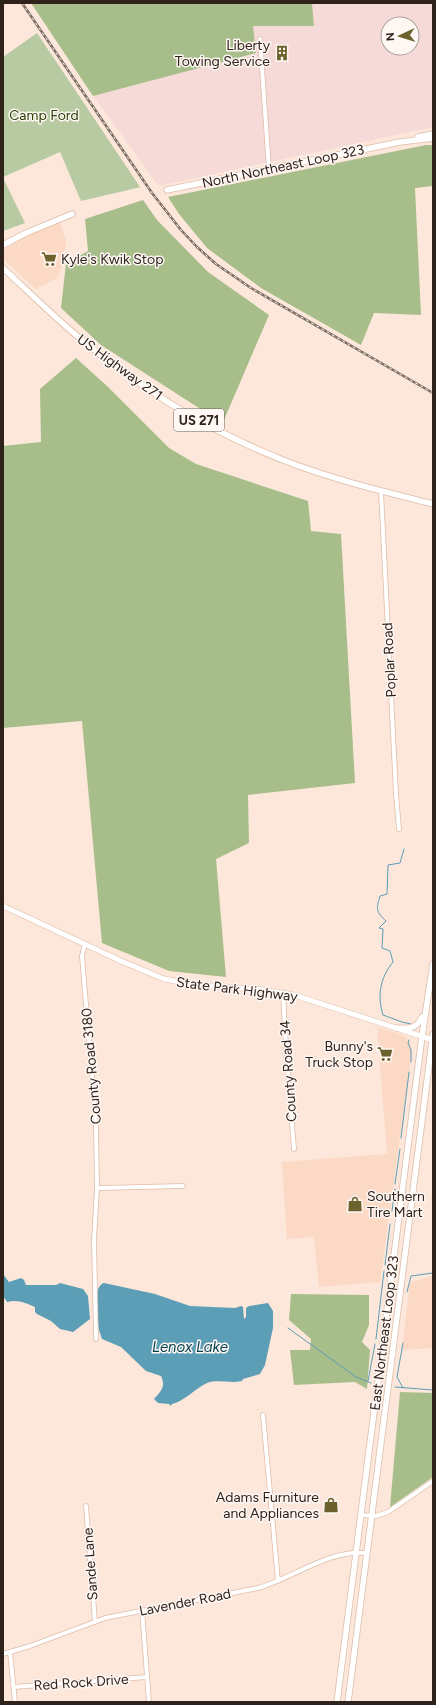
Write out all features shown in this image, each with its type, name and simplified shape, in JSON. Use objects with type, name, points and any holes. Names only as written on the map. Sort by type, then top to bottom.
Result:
[{"type":"highway","name":"North Northeast Loop 323","points":[[167,190],[433,134]]},
{"type":"highway","name":"North Northeast Loop 323","points":[[400,142],[433,138]]},
{"type":"highway","points":[[3,245],[26,233],[72,214]]},
{"type":"highway","name":"US Highway 271","points":[[3,268],[96,351],[136,382],[182,411],[232,437],[282,460],[381,491],[433,504]]},
{"type":"highway","name":"East Northeast Loop 323","points":[[337,1702],[422,1036],[433,964]]},
{"type":"highway","points":[[397,1028],[409,1029],[415,1027],[420,1022],[426,1010]]},
{"type":"highway","name":"East Northeast Loop 323","points":[[348,1702],[433,1038]]},
{"type":"highway","points":[[428,1073],[433,1058]]},
{"type":"highway","points":[[412,1115],[422,1116]]},
{"type":"highway","points":[[399,1216],[409,1217]]},
{"type":"highway","points":[[389,1295],[400,1297]]},
{"type":"main road","name":"State Park Highway","points":[[3,906],[133,967],[171,981],[201,986],[283,993],[308,998],[397,1028],[433,1038]]},
{"type":"street","points":[[260,39],[269,169]]},
{"type":"street","name":"Poplar Road","points":[[381,491],[399,829]]},
{"type":"street","name":"County Road 3180","points":[[85,944],[82,956],[96,1126],[97,1188],[94,1240],[96,1339]]},
{"type":"street","name":"County Road 34","points":[[283,993],[294,1149]]},
{"type":"street","points":[[97,1188],[183,1186]]},
{"type":"street","points":[[263,1415],[278,1581]]},
{"type":"street","points":[[361,1515],[376,1516],[388,1512],[433,1481]]},
{"type":"street","name":"Sande Lane","points":[[86,1506],[94,1622]]},
{"type":"street","name":"Lavender Road","points":[[3,1654],[94,1622],[142,1610],[249,1590],[278,1581],[332,1558],[356,1552],[366,1553]]},
{"type":"street","points":[[142,1610],[149,1702]]},
{"type":"street","points":[[10,1652],[15,1702]]},
{"type":"street","name":"Red Rock Drive","points":[[14,1687],[147,1677]]},
{"type":"shaded area","points":[[312,3],[433,3],[433,127],[159,186],[93,96],[256,53],[253,26],[314,26]]},
{"type":"shaded area","points":[[60,222],[66,241],[62,266],[57,278],[36,289],[3,259],[3,250],[29,234]]},
{"type":"shaded area","points":[[377,1027],[403,1035],[410,1042],[412,1051],[380,1282],[319,1287],[314,1237],[287,1239],[282,1162],[387,1154]]},
{"type":"shaded area","points":[[433,1276],[433,1348],[402,1350],[410,1282]]},
{"type":"green space","points":[[31,3],[312,3],[314,26],[253,26],[256,53],[93,96]]},
{"type":"green space","name":"Camp Ford","points":[[37,33],[141,187],[81,201],[60,152],[3,177],[3,57]]},
{"type":"green space","points":[[426,145],[433,145],[433,186],[415,188],[421,315],[374,313],[361,345],[261,288],[207,248],[179,214],[168,197]]},
{"type":"green space","points":[[3,178],[25,223],[3,231]]},
{"type":"green space","points":[[143,200],[157,220],[208,272],[269,315],[224,420],[202,410],[101,345],[61,308],[66,263],[88,251],[85,219]]},
{"type":"green space","points":[[76,358],[107,386],[169,448],[196,464],[308,501],[311,531],[341,534],[355,783],[248,795],[249,843],[216,859],[226,977],[169,971],[102,943],[82,721],[3,728],[3,446],[41,442],[40,389]]},
{"type":"green space","points":[[291,1294],[369,1295],[369,1325],[362,1342],[370,1350],[367,1389],[355,1382],[294,1385],[290,1350],[310,1350],[311,1339],[289,1320]]},
{"type":"green space","points":[[400,1392],[433,1393],[433,1477],[390,1507]]},
{"type":"water","points":[[3,1274],[9,1282],[21,1278],[24,1280],[26,1285],[56,1285],[60,1283],[83,1289],[88,1296],[90,1319],[73,1332],[60,1329],[51,1321],[37,1314],[35,1312],[35,1307],[18,1301],[7,1302],[3,1296]]},
{"type":"water","name":"Lenox Lake","points":[[104,1283],[155,1294],[190,1306],[235,1308],[241,1306],[243,1307],[244,1319],[246,1317],[246,1308],[249,1306],[268,1303],[273,1311],[273,1328],[265,1365],[260,1374],[243,1379],[242,1381],[216,1381],[207,1383],[171,1406],[169,1404],[158,1403],[154,1399],[159,1394],[163,1386],[161,1376],[146,1371],[121,1347],[102,1339],[99,1331],[96,1298],[97,1291]]},
{"type":"waterway","points":[[404,849],[400,863],[388,865],[387,894],[380,896],[378,904],[379,913],[386,921],[379,928],[383,929],[382,948],[390,951],[393,962],[385,974],[381,987],[380,1001],[383,1015],[411,1024]]},
{"type":"waterway","points":[[409,1040],[408,1043],[411,1050],[411,1062]]},
{"type":"waterway","points":[[401,1138],[409,1072]]},
{"type":"waterway","points":[[395,1184],[400,1149]]},
{"type":"waterway","points":[[392,1211],[395,1189]]},
{"type":"waterway","points":[[385,1265],[390,1224]]},
{"type":"waterway","points":[[376,1339],[384,1271]]},
{"type":"waterway","points":[[407,1292],[411,1276],[433,1273]]},
{"type":"waterway","points":[[288,1328],[356,1377],[371,1383]]},
{"type":"waterway","points":[[403,1343],[397,1377],[403,1388]]},
{"type":"waterway","points":[[368,1381],[375,1344]]},
{"type":"waterway","points":[[395,1387],[433,1390]]},
{"type":"railway","points":[[22,3],[152,193],[181,230],[197,247],[216,264],[251,288],[433,393]]},
{"type":"place","name":"Liberty Towing Service","points":[[282,53]]},
{"type":"place","name":"Kyle's Kwik Stop","points":[[49,259]]},
{"type":"place","name":"Bunny's Truck Stop","points":[[385,1054]]},
{"type":"place","name":"Southern Tire Mart","points":[[355,1204]]},
{"type":"place","name":"Adams Furniture and Appliances","points":[[331,1505]]}]
